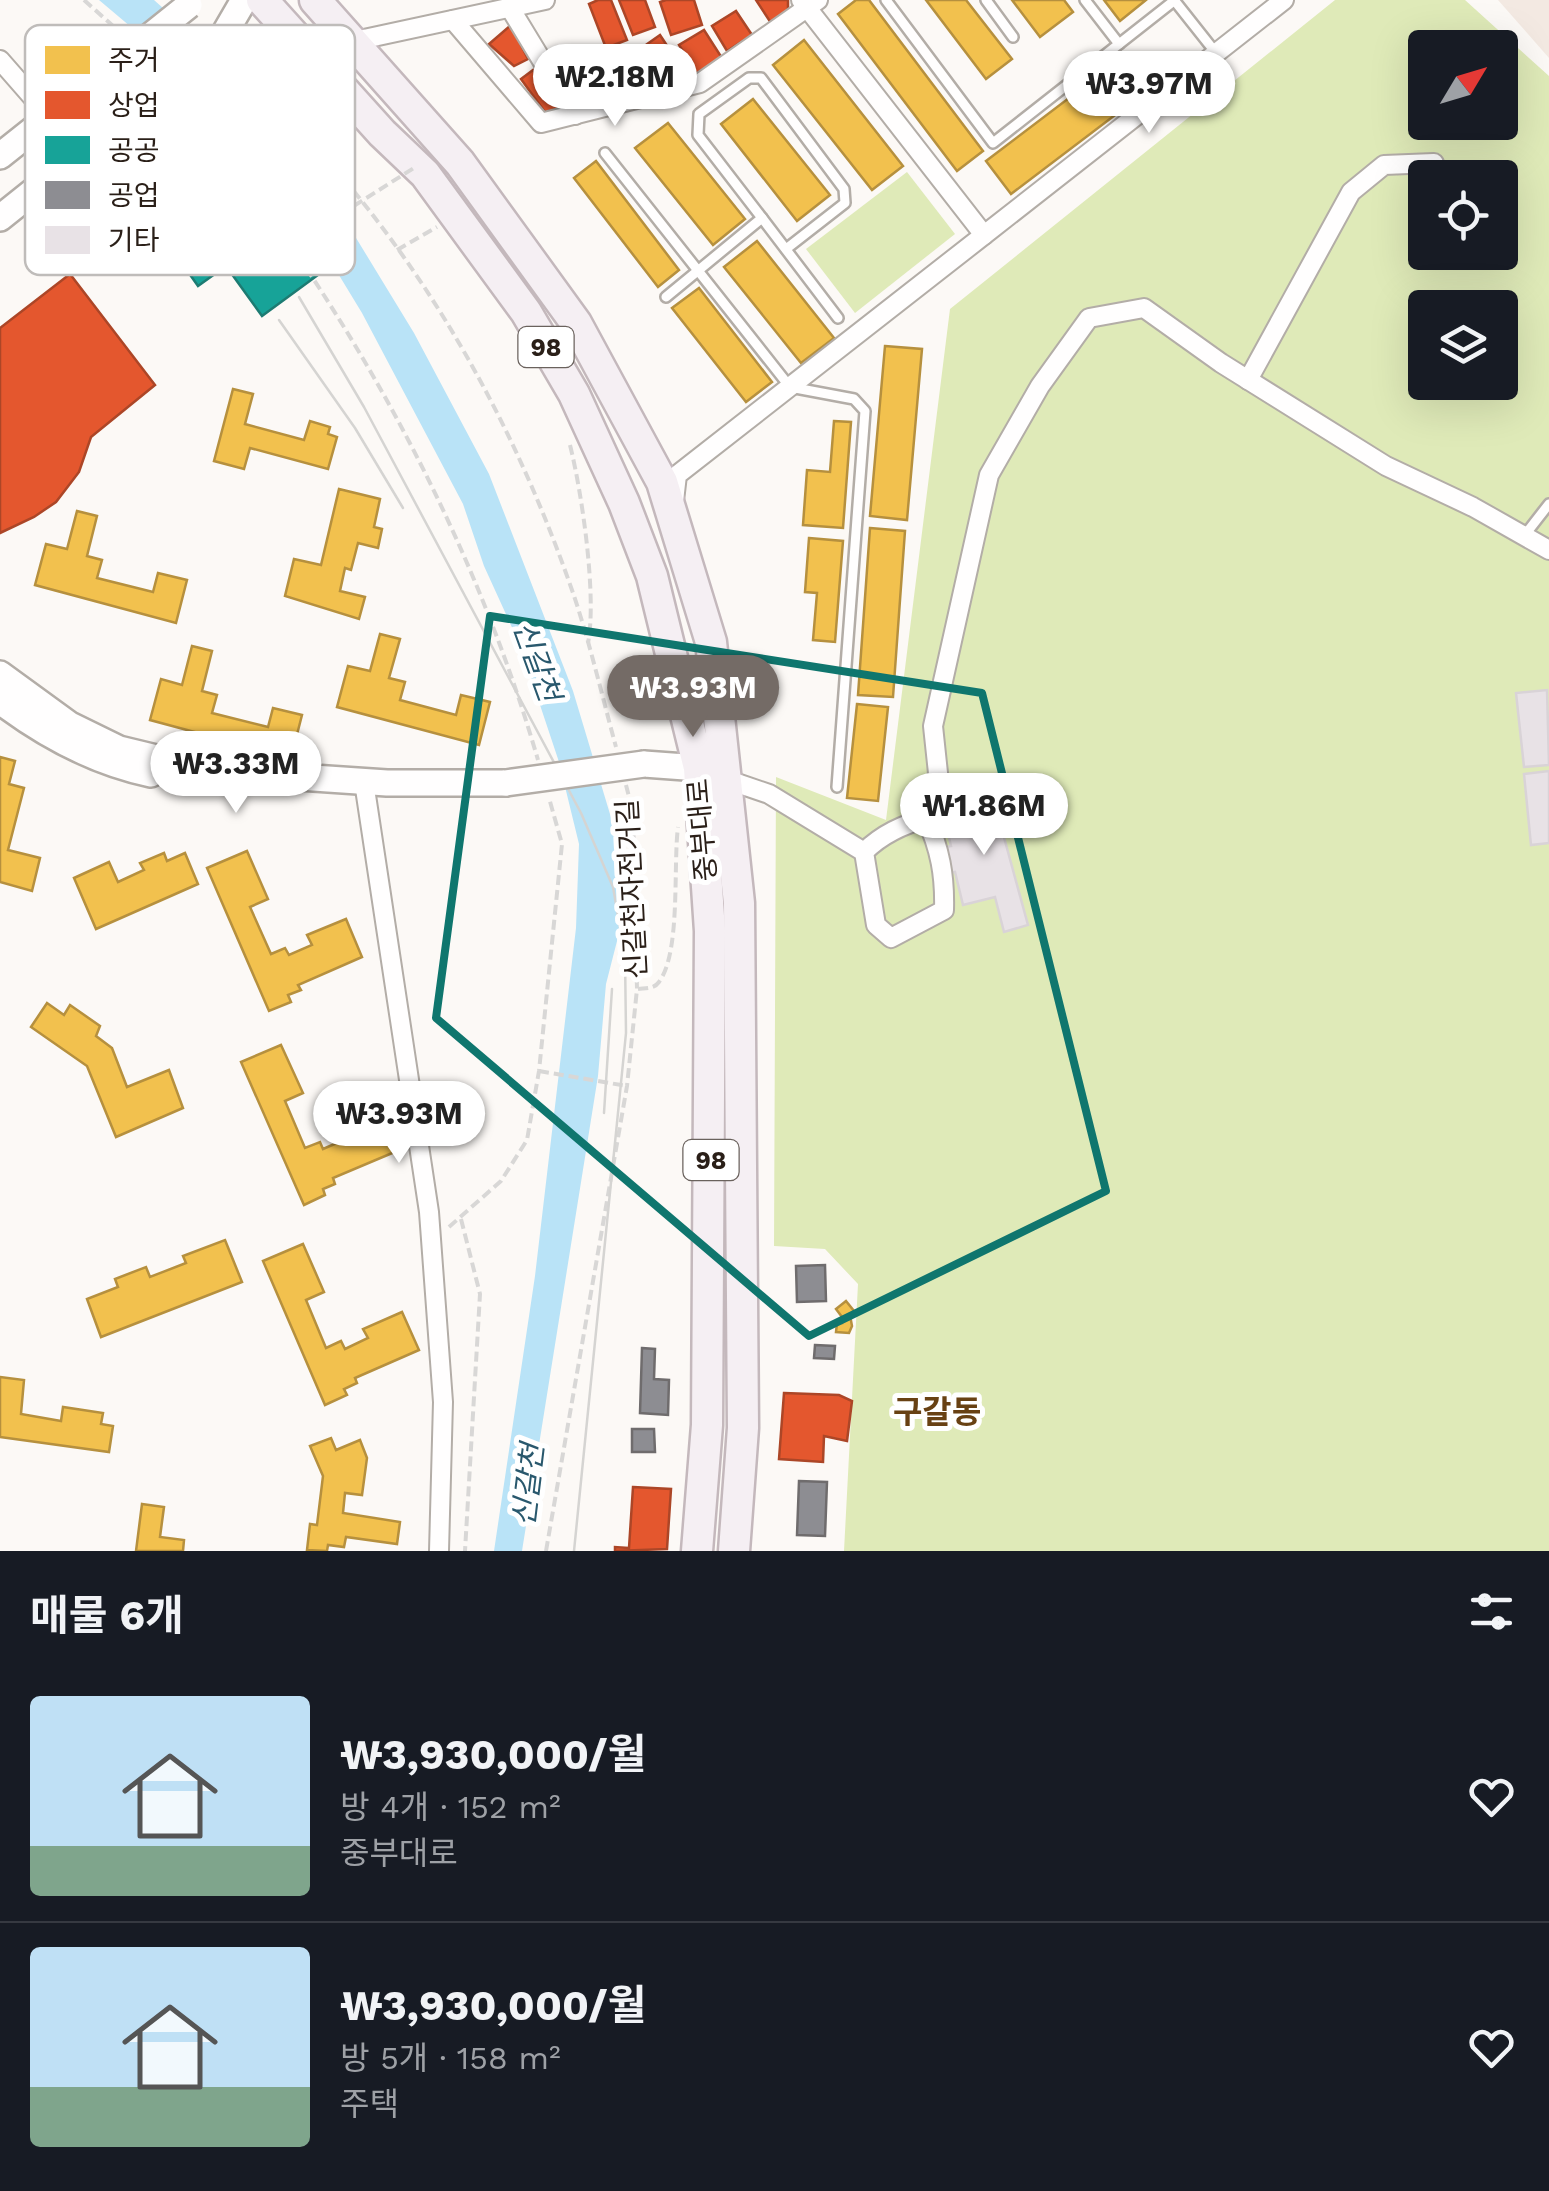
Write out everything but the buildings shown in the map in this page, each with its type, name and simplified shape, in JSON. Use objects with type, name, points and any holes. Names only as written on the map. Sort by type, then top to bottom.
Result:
[{"type":"main road","name":"중부대로","points":[[262,0],[285,25]]},
{"type":"main road","name":"중부대로","points":[[315,0],[336,25]]},
{"type":"main road","name":"중부대로","points":[[355,48],[460,163],[576,323],[662,482],[711,642],[740,903],[743,1428],[734,1551]]},
{"type":"main road","name":"중부대로","points":[[355,103],[459,216],[526,312],[574,394],[624,503],[652,576],[698,768],[710,931],[711,1201],[708,1425],[696,1551]]},
{"type":"street","points":[[234,25],[244,0]]},
{"type":"street","points":[[355,41],[453,20],[467,8],[510,8],[545,0]]},
{"type":"street","points":[[672,513],[677,475],[1284,0]]},
{"type":"street","points":[[169,25],[198,3]]},
{"type":"street","points":[[453,20],[541,123],[700,83],[809,3],[984,235]]},
{"type":"street","points":[[510,8],[575,115]]},
{"type":"street","points":[[0,60],[25,85]]},
{"type":"street","points":[[0,156],[25,136]]},
{"type":"street","points":[[1248,380],[1350,192],[1384,164],[1408,164]]},
{"type":"street","points":[[0,218],[25,198]]},
{"type":"street","points":[[0,674],[70,725],[119,749],[210,770],[365,790],[393,800],[634,769],[698,768],[770,794],[864,852],[876,925],[891,938],[944,910],[945,875],[926,818],[938,772],[933,726],[989,475],[1040,386],[1088,318],[1144,308],[1248,380],[1386,466],[1473,507],[1549,550]]},
{"type":"street","points":[[644,448],[677,475]]},
{"type":"street","points":[[0,700],[55,738],[107,765],[206,787],[365,790]]},
{"type":"street","points":[[365,790],[430,1229],[444,1402],[439,1551]]},
{"type":"street","points":[[864,852],[902,826],[926,818]]},
{"type":"lane","points":[[886,0],[993,143],[1174,0],[1217,53]]},
{"type":"lane","points":[[986,0],[1014,37]]},
{"type":"lane","points":[[1085,0],[1119,44]]},
{"type":"lane","points":[[786,249],[845,203],[844,189],[761,78],[749,78],[698,114],[698,135],[838,318]]},
{"type":"lane","points":[[605,153],[790,387],[854,399],[865,411],[837,787]]},
{"type":"lane","points":[[666,297],[762,218]]},
{"type":"lane","points":[[1524,536],[1549,504]]},
{"type":"path","points":[[84,0],[112,25]]},
{"type":"path","points":[[355,205],[416,166]]},
{"type":"path","points":[[355,197],[438,309],[486,390],[519,458],[572,592],[618,756]]},
{"type":"path","points":[[397,250],[459,216]]},
{"type":"path","points":[[310,275],[338,316],[436,490],[520,696],[541,770]]},
{"type":"path","points":[[567,434],[575,464],[589,574],[592,622],[588,644]]},
{"type":"path","name":"신갈천자전거길","points":[[546,1551],[627,1086],[637,989],[634,769]]},
{"type":"path","points":[[450,1227],[501,1181],[527,1140],[539,1070],[562,844],[546,788]]},
{"type":"path","points":[[637,989],[652,988],[660,980],[668,957],[676,906],[674,860],[678,827]]},
{"type":"path","points":[[539,1070],[627,1086]]},
{"type":"path","points":[[461,1217],[480,1294],[465,1551]]},
{"type":"highlighted area","points":[[490,616],[982,693],[1106,1191],[809,1336],[436,1018]]},
{"type":"shaded area","points":[[1498,0],[1549,0],[1549,58]]},
{"type":"green space","points":[[1335,0],[1465,0],[1498,30],[1408,30],[1408,140],[1518,140],[1518,48],[1549,76],[1549,1551],[844,1551],[858,1284],[825,1249],[774,1246],[776,777],[886,820],[950,309]]},
{"type":"green space","points":[[907,172],[955,234],[855,313],[806,249]]},
{"type":"water","points":[[99,0],[154,0],[182,25],[129,25]]},
{"type":"water","name":"신갈천","points":[[355,236],[414,333],[489,474],[573,691],[616,834],[626,906],[606,984],[598,1076],[522,1551],[494,1551],[535,1276],[576,928],[579,844],[559,762],[520,645],[484,566],[463,504],[339,275],[355,275]]},
{"type":"tram line","points":[[299,297],[364,407],[581,813],[613,887],[625,956],[626,1033],[574,1551]]},
{"type":"tram line","points":[[279,320],[355,428],[403,508]]},
{"type":"tram line","points":[[604,1113],[612,989]]},
{"type":"district","name":"구갈동","points":[[937,1412]]}]
